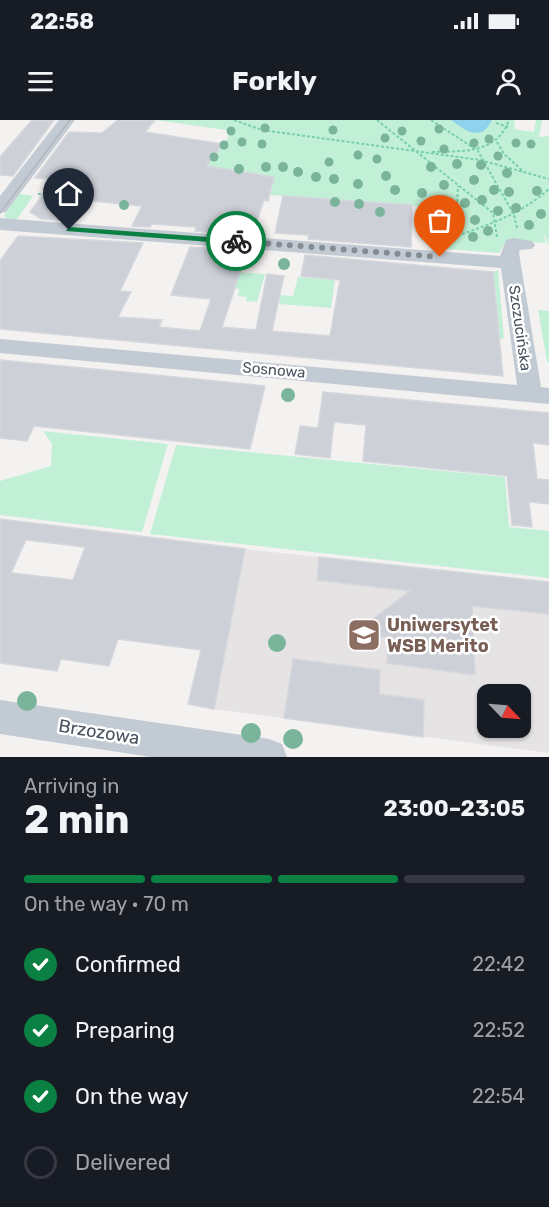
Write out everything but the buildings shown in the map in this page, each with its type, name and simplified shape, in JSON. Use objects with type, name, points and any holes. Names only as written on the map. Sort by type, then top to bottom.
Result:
[{"type":"street","points":[[2,204],[67,120]]},
{"type":"street","points":[[0,224],[519,251]]},
{"type":"street","name":"Szczucińska","points":[[519,251],[540,395]]},
{"type":"street","name":"Sosnowa","points":[[0,346],[540,395]]},
{"type":"street","name":"Brzozowa","points":[[0,717],[269,757]]},
{"type":"path","points":[[234,120],[262,130],[484,161],[549,179]]},
{"type":"path","points":[[377,120],[493,213],[499,255],[519,251],[514,215],[484,161],[475,149],[431,120]]},
{"type":"path","points":[[419,152],[475,149],[497,142],[509,120]]},
{"type":"path","points":[[496,123],[507,127]]},
{"type":"path","points":[[497,142],[504,154],[525,173]]},
{"type":"path","points":[[458,185],[457,205],[436,244],[514,215],[530,206],[549,189]]},
{"type":"path","points":[[38,194],[54,194],[62,190]]},
{"type":"shaded area","name":"Uniwersytet WSB Merito","points":[[245,549],[549,582],[549,753],[214,709]]},
{"type":"green space","points":[[155,120],[515,120],[514,129],[534,132],[536,120],[542,120],[539,137],[549,136],[549,246],[542,228],[546,243],[507,240],[499,253],[434,248],[430,245],[430,207],[270,195],[274,178],[206,166],[233,131]]},
{"type":"green space","points":[[19,194],[33,196],[15,222],[6,219],[4,215]]},
{"type":"green space","points":[[498,270],[504,338],[499,340],[493,272]]},
{"type":"green space","points":[[234,272],[265,274],[257,302],[246,301],[247,297],[238,296],[239,289],[230,288]]},
{"type":"green space","points":[[298,277],[335,280],[331,308],[279,304],[281,295],[293,296]]},
{"type":"green space","points":[[538,310],[549,311],[549,363],[547,362]]},
{"type":"green space","points":[[43,431],[168,444],[142,532],[0,515],[0,481],[51,466],[52,444]]},
{"type":"green space","points":[[176,445],[505,477],[509,527],[549,531],[549,578],[150,534]]},
{"type":"water","points":[[451,120],[492,120],[483,131],[473,133]]},
{"type":"tram line","points":[[0,213],[70,120]]},
{"type":"way so far","points":[[236,241],[440,257]]},
{"type":"place","name":"Uniwersytet WSB Merito","points":[[364,635]]},
{"type":"route","points":[[69,230],[236,241]]}]
